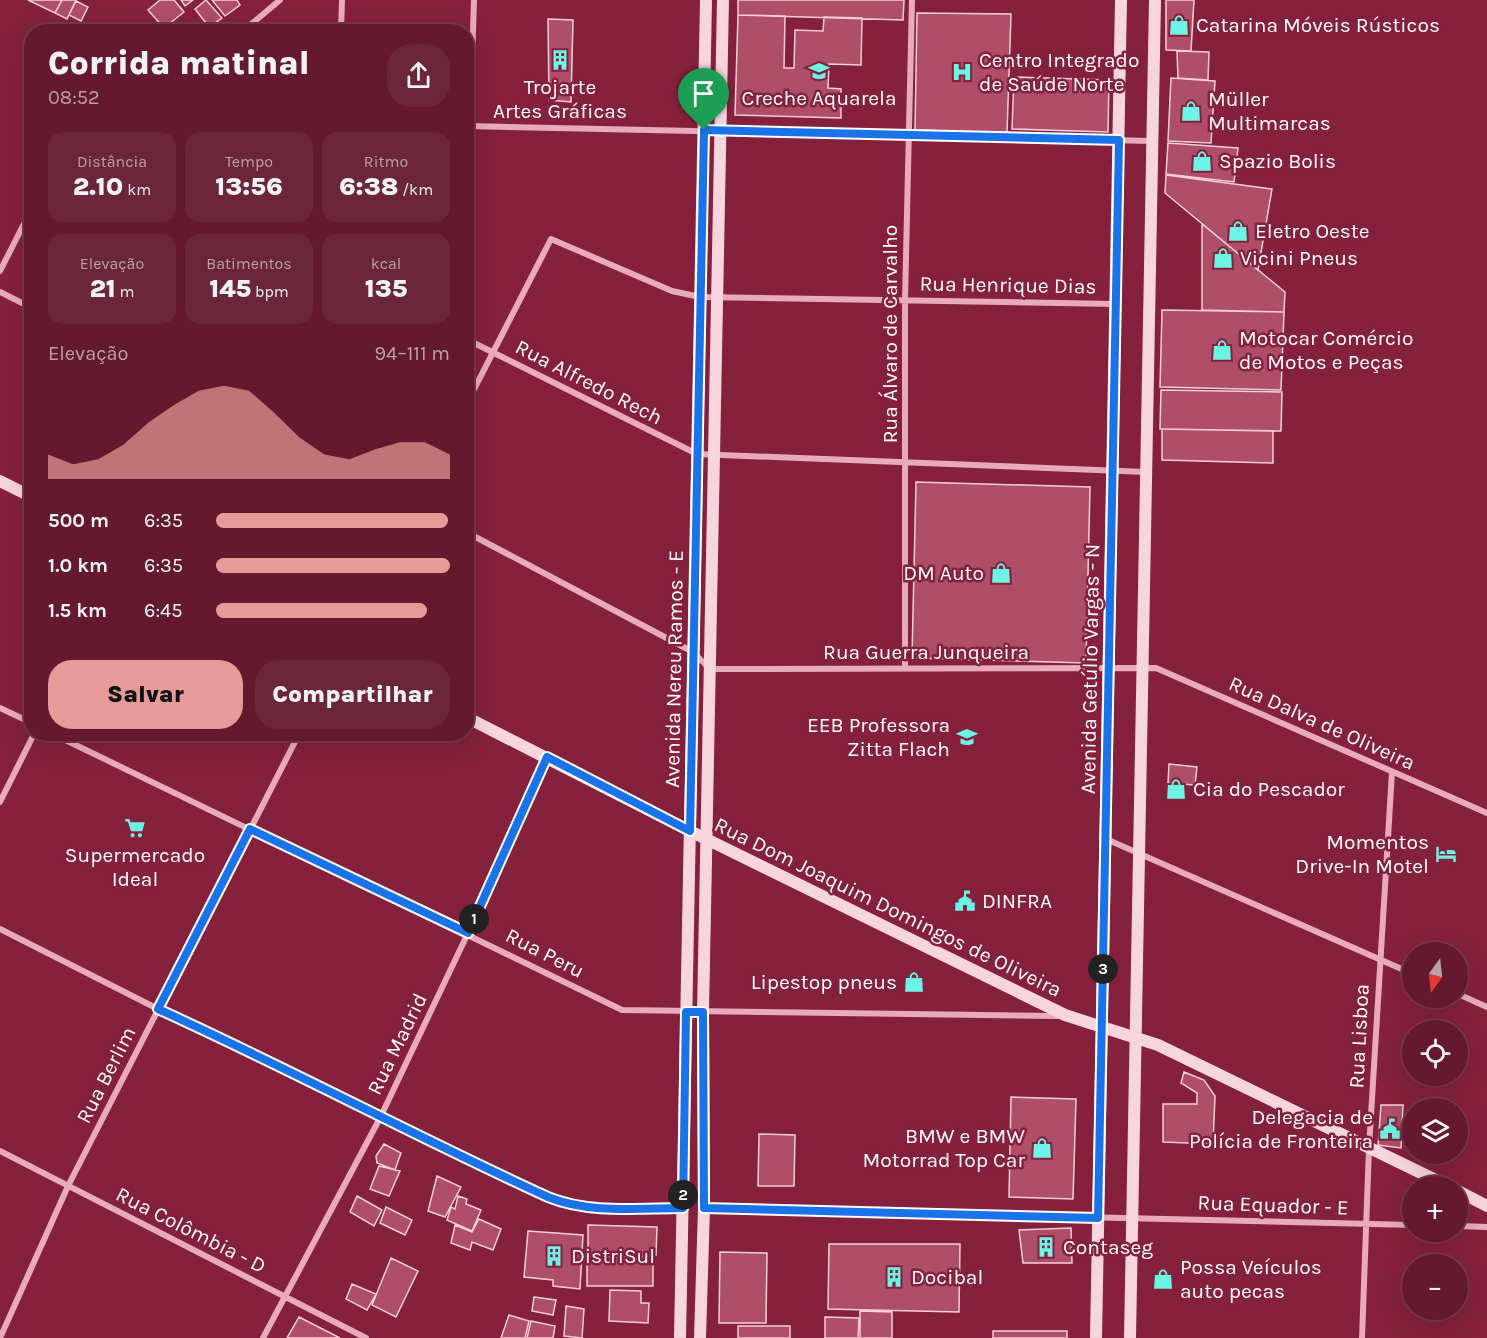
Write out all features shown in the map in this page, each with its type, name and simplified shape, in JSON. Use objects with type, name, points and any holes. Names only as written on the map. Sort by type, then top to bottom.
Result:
[{"type":"street","points":[[252,24],[280,0]]},
{"type":"street","points":[[341,24],[342,0]]},
{"type":"street","points":[[473,24],[474,0]]},
{"type":"street","name":"Avenida Nereu Ramos - E","points":[[680,1338],[706,0]]},
{"type":"street","name":"Avenida Nereu Ramos - E","points":[[700,1338],[704,1208],[703,1012],[723,0]]},
{"type":"street","name":"Rua Álvaro de Carvalho","points":[[905,668],[905,300],[912,0]]},
{"type":"street","name":"Avenida Getúlio Vargas - N","points":[[1096,1338],[1122,0]]},
{"type":"street","points":[[1130,1338],[1155,0]]},
{"type":"street","points":[[705,25],[723,26]]},
{"type":"street","points":[[474,126],[1152,141]]},
{"type":"street","points":[[702,215],[719,215]]},
{"type":"street","points":[[0,271],[24,224]]},
{"type":"street","name":"Rua Henrique Dias","points":[[493,352],[551,239],[672,291],[700,297],[1116,304]]},
{"type":"street","points":[[0,292],[24,304]]},
{"type":"street","name":"Rua Alfredo Rech","points":[[474,343],[697,454]]},
{"type":"street","points":[[474,389],[493,352]]},
{"type":"street","points":[[697,454],[1146,472]]},
{"type":"street","points":[[0,481],[24,493]]},
{"type":"street","points":[[474,536],[693,652],[710,669]]},
{"type":"street","name":"Rua Guerra Junqueira","points":[[710,669],[1142,667]]},
{"type":"street","name":"Rua Dalva de Oliveira","points":[[1142,667],[1156,668],[1487,813]]},
{"type":"street","points":[[0,708],[24,719]]},
{"type":"street","name":"Rua Dom Joaquim Domingos de Oliveira","points":[[474,721],[706,839],[1065,1015],[1102,1028],[1136,1036],[1427,1176]]},
{"type":"street","points":[[692,740],[708,741]]},
{"type":"street","points":[[0,802],[30,741]]},
{"type":"street","name":"Rua Peru","points":[[68,741],[468,933],[622,1010],[1065,1015]]},
{"type":"street","name":"Rua Berlim","points":[[0,1338],[68,1186],[295,741]]},
{"type":"street","name":"Rua Madrid","points":[[263,1338],[380,1118],[468,933],[547,757]]},
{"type":"street","name":"Rua Lisboa","points":[[1362,1338],[1369,1148],[1392,772]]},
{"type":"street","points":[[1106,839],[1402,969]]},
{"type":"street","points":[[0,929],[158,1009],[267,1059],[380,1118],[564,1203],[683,1208]]},
{"type":"street","points":[[1468,998],[1487,1007]]},
{"type":"street","name":"Rua Colômbia - D","points":[[0,1151],[366,1338]]},
{"type":"street","points":[[1468,1196],[1487,1206]]},
{"type":"street","name":"Rua Equador - E","points":[[704,1208],[1402,1225]]},
{"type":"street","points":[[1468,1226],[1487,1227]]},
{"type":"building","points":[[28,0],[62,0],[55,13]]},
{"type":"building","points":[[62,0],[76,0],[67,19],[55,13]]},
{"type":"building","points":[[160,0],[174,0],[184,12],[169,24],[160,24],[148,10]]},
{"type":"building","points":[[181,0],[193,0],[185,6]]},
{"type":"building","points":[[206,0],[222,18],[213,24],[207,24],[195,9]]},
{"type":"building","points":[[212,0],[237,0],[240,5],[225,16]]},
{"type":"building","points":[[738,0],[904,0],[903,20],[738,15]]},
{"type":"building","name":"Catarina Móveis Rústicos","points":[[1166,0],[1194,0],[1191,51],[1166,50]]},
{"type":"building","points":[[76,1],[88,7],[81,21],[69,15]]},
{"type":"building","name":"Centro Integrado de Saúde Norte","points":[[917,13],[1011,14],[1007,133],[915,130]]},
{"type":"building","points":[[738,15],[785,16],[784,68],[794,68],[795,30],[823,31],[824,17],[862,18],[861,65],[829,64],[828,88],[841,89],[841,118],[735,115]]},
{"type":"building","name":"Trojarte Artes Gráficas","points":[[548,19],[573,20],[571,102],[549,100]]},
{"type":"building","points":[[1177,51],[1209,52],[1208,80],[1178,78]]},
{"type":"building","points":[[1014,77],[1109,80],[1108,132],[1012,129]]},
{"type":"building","name":"Müller Multimarcas","points":[[1171,78],[1215,81],[1211,143],[1168,141]]},
{"type":"building","name":"Spazio Bolis","points":[[1168,143],[1238,148],[1234,182],[1166,174]]},
{"type":"building","name":"Eletro Oeste","points":[[1166,175],[1272,189],[1258,270],[1165,193]]},
{"type":"building","name":"Vicini Pneus","points":[[1202,224],[1285,292],[1284,312],[1202,310]]},
{"type":"building","name":"Motocar Comércio de Motos e Peças","points":[[1162,310],[1284,312],[1281,390],[1160,387]]},
{"type":"building","points":[[1161,390],[1282,392],[1281,431],[1160,429]]},
{"type":"building","points":[[1162,429],[1273,431],[1273,463],[1162,460]]},
{"type":"building","name":"DM Auto","points":[[916,482],[1090,487],[1086,663],[912,658]]},
{"type":"building","points":[[1169,764],[1197,767],[1195,785],[1168,783]]},
{"type":"building","points":[[1184,1072],[1204,1080],[1215,1096],[1213,1144],[1163,1142],[1163,1104],[1197,1104],[1197,1093],[1181,1083]]},
{"type":"building","name":"BMW e BMW Motorrad Top Car","points":[[1011,1097],[1076,1099],[1073,1199],[1009,1197]]},
{"type":"building","points":[[1381,1105],[1402,1105],[1401,1148],[1378,1145]]},
{"type":"building","points":[[759,1134],[795,1135],[794,1186],[758,1186]]},
{"type":"building","points":[[384,1144],[401,1153],[395,1170],[377,1163],[376,1156]]},
{"type":"building","points":[[379,1166],[400,1171],[389,1196],[370,1189]]},
{"type":"building","points":[[437,1176],[461,1187],[445,1217],[428,1211]]},
{"type":"building","points":[[357,1196],[382,1210],[374,1226],[350,1212]]},
{"type":"building","points":[[458,1196],[467,1199],[466,1204],[481,1210],[472,1231],[447,1220],[451,1207],[455,1209]]},
{"type":"building","points":[[386,1207],[412,1220],[405,1235],[380,1223]]},
{"type":"building","points":[[479,1219],[501,1229],[493,1250],[472,1242],[470,1250],[451,1243],[455,1225],[472,1232]]},
{"type":"building","points":[[588,1225],[657,1227],[656,1255],[588,1253]]},
{"type":"building","name":"Contaseg","points":[[1071,1228],[1072,1263],[1023,1263],[1019,1230]]},
{"type":"building","name":"DistriSul","points":[[528,1231],[583,1235],[580,1289],[553,1286],[553,1280],[524,1277]]},
{"type":"building","name":"Docibal","points":[[829,1244],[960,1244],[959,1312],[828,1309]]},
{"type":"building","points":[[720,1252],[767,1253],[766,1323],[719,1323]]},
{"type":"building","points":[[587,1256],[653,1257],[653,1286],[587,1286]]},
{"type":"building","points":[[391,1258],[418,1271],[396,1317],[372,1305]]},
{"type":"building","points":[[352,1284],[376,1294],[367,1310],[346,1299]]},
{"type":"building","points":[[610,1290],[641,1291],[641,1303],[649,1303],[648,1323],[609,1321]]},
{"type":"building","points":[[534,1297],[556,1300],[553,1315],[532,1311]]},
{"type":"building","points":[[566,1306],[584,1309],[582,1338],[564,1336]]},
{"type":"building","points":[[860,1311],[892,1312],[892,1338],[860,1338]]},
{"type":"building","points":[[509,1315],[529,1321],[525,1338],[501,1338]]},
{"type":"building","points":[[299,1317],[340,1338],[287,1338]]},
{"type":"building","points":[[825,1317],[859,1318],[858,1338],[825,1338]]},
{"type":"building","points":[[531,1321],[555,1326],[553,1338],[527,1338]]},
{"type":"building","points":[[738,1326],[790,1326],[790,1338],[738,1338]]},
{"type":"building","points":[[993,1331],[1067,1331],[1067,1338],[993,1338]]},
{"type":"place","name":"Catarina Móveis Rústicos","points":[[1179,25]]},
{"type":"place","name":"Trojarte Artes Gráficas","points":[[560,60]]},
{"type":"place","name":"Creche Aquarela","points":[[819,71]]},
{"type":"place","name":"Centro Integrado de Saúde Norte","points":[[962,72]]},
{"type":"place","name":"Müller Multimarcas","points":[[1191,111]]},
{"type":"place","name":"Spazio Bolis","points":[[1202,161]]},
{"type":"place","name":"Eletro Oeste","points":[[1238,231]]},
{"type":"place","name":"Vicini Pneus","points":[[1223,258]]},
{"type":"place","name":"Motocar Comércio de Motos e Peças","points":[[1222,350]]},
{"type":"place","name":"DM Auto","points":[[1001,573]]},
{"type":"place","name":"EEB Professora Zitta Flach","points":[[967,737]]},
{"type":"place","name":"Cia do Pescador","points":[[1176,789]]},
{"type":"place","name":"Supermercado Ideal","points":[[135,828]]},
{"type":"place","name":"Momentos Drive-In Motel","points":[[1446,854]]},
{"type":"place","name":"DINFRA","points":[[965,901]]},
{"type":"place","name":"Lipestop pneus","points":[[914,982]]},
{"type":"place","name":"Delegacia de Polícia de Fronteira","points":[[1390,1129]]},
{"type":"place","name":"BMW e BMW Motorrad Top Car","points":[[1042,1148]]},
{"type":"place","name":"Contaseg","points":[[1046,1247]]},
{"type":"place","name":"DistriSul","points":[[554,1256]]},
{"type":"place","name":"Docibal","points":[[894,1277]]},
{"type":"place","name":"Possa Veículos auto pecas","points":[[1163,1279]]},
{"type":"route","points":[[704,130],[1119,140],[1098,1218],[704,1208],[703,1012],[686,1012],[683,1208],[627,1208],[577,1206],[548,1197],[380,1118],[267,1059],[158,1009],[250,829],[468,933],[547,757],[690,831],[704,130]]}]
